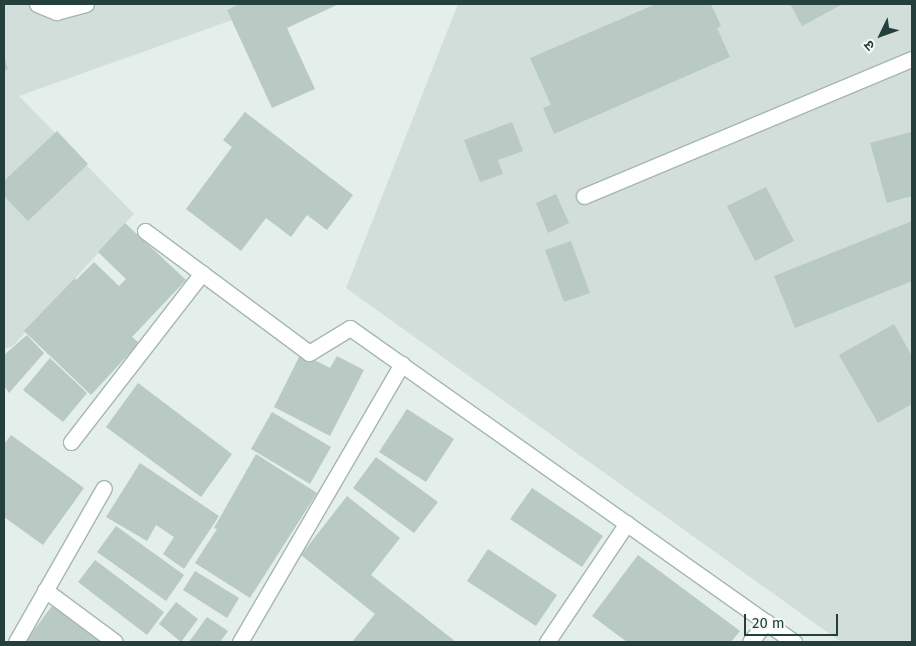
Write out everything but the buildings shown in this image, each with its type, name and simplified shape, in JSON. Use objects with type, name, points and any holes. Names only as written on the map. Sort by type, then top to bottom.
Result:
[{"type":"street","points":[[37,4],[56,12],[86,4]]},
{"type":"street","points":[[584,196],[912,59]]},
{"type":"street","points":[[144,230],[309,353],[350,328],[794,642]]},
{"type":"street","points":[[71,442],[202,273]]},
{"type":"street","points":[[240,642],[402,364]]},
{"type":"street","points":[[16,642],[104,488]]},
{"type":"street","points":[[547,642],[627,523]]},
{"type":"street","points":[[45,590],[115,642]]},
{"type":"street","points":[[750,642],[766,622]]},
{"type":"shaded area","points":[[4,4],[277,4],[19,96],[134,214],[13,346],[4,349]]},
{"type":"shaded area","points":[[458,4],[912,4],[912,642],[841,642],[346,288]]}]
